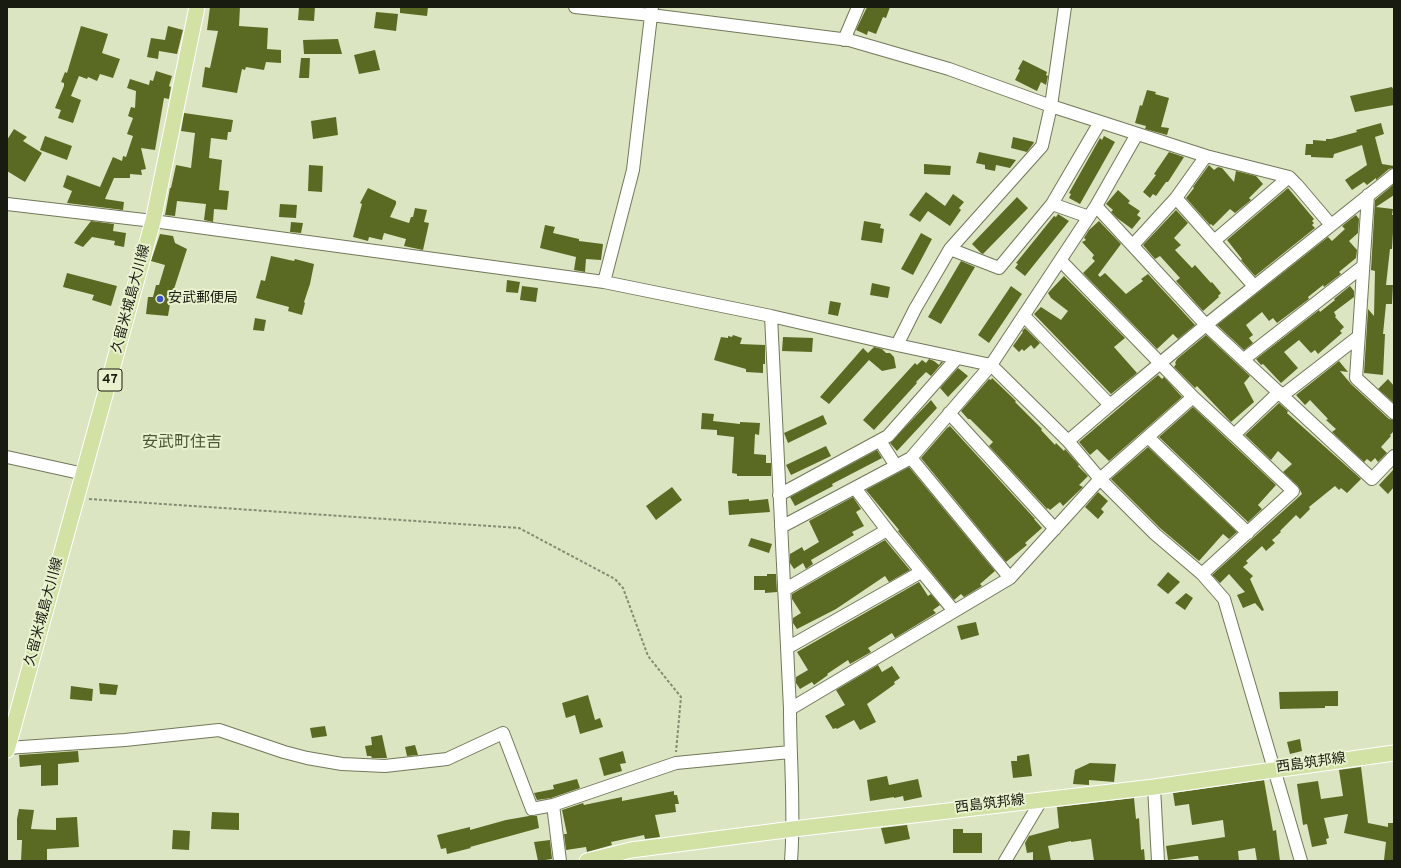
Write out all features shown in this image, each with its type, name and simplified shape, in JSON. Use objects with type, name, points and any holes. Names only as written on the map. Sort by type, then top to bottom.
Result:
[{"type":"main road","name":"久留米城島大川線","points":[[7,749],[153,221],[197,7]]},
{"type":"main road","name":"西島筑邦線","points":[[587,861],[631,850],[1042,799],[1154,787],[1394,753]]},
{"type":"street","points":[[575,7],[651,11],[844,40],[949,69],[1051,106],[1206,156],[1289,177],[1331,225]]},
{"type":"street","points":[[844,40],[858,7]]},
{"type":"street","points":[[897,345],[915,309],[950,249],[1042,146],[1051,106],[1065,7]]},
{"type":"street","points":[[604,282],[633,170],[651,11]]},
{"type":"street","points":[[950,249],[999,268],[1052,204],[1100,122]]},
{"type":"street","points":[[781,527],[911,458],[991,365],[1090,217],[1137,134]]},
{"type":"street","points":[[1133,245],[1176,198],[1206,156]]},
{"type":"street","points":[[1068,441],[1206,325],[1394,175]]},
{"type":"street","points":[[1214,241],[1289,177]]},
{"type":"street","points":[[1368,195],[1362,267],[1356,378],[1394,413]]},
{"type":"street","points":[[1176,198],[1254,286]]},
{"type":"street","points":[[7,204],[153,221],[604,282],[771,316],[991,365],[1068,441],[1100,479],[1155,534],[1202,574],[1224,599],[1301,861]]},
{"type":"street","points":[[1052,204],[1090,217]]},
{"type":"street","points":[[1096,206],[1206,325],[1372,478],[1394,456]]},
{"type":"street","points":[[1061,261],[1193,397],[1293,491],[1202,574]]},
{"type":"street","points":[[1244,359],[1362,267]]},
{"type":"street","points":[[771,316],[788,648],[793,829],[791,861]]},
{"type":"street","points":[[1024,316],[1110,405]]},
{"type":"street","points":[[1234,435],[1281,394],[1358,337]]},
{"type":"street","points":[[779,495],[888,436],[957,358]]},
{"type":"street","points":[[790,709],[1010,578],[1100,479],[1193,397]]},
{"type":"street","points":[[950,413],[1055,529]]},
{"type":"street","points":[[1148,437],[1248,533]]},
{"type":"street","points":[[880,441],[896,466]]},
{"type":"street","points":[[7,457],[84,474]]},
{"type":"street","points":[[911,458],[1010,578]]},
{"type":"street","points":[[855,488],[887,530],[954,611]]},
{"type":"street","points":[[784,590],[887,530]]},
{"type":"street","points":[[788,648],[921,572]]},
{"type":"street","points":[[7,749],[125,740],[219,730],[284,752],[307,758],[342,764],[385,766],[447,759],[503,733],[532,810],[553,805],[676,763],[790,752]]},
{"type":"street","points":[[1154,787],[1158,861]]},
{"type":"street","points":[[1005,861],[1042,799]]},
{"type":"street","points":[[553,805],[560,861]]},
{"type":"path","points":[[76,498],[519,528],[615,580],[622,588],[648,656],[681,697],[676,763]]},
{"type":"building","points":[[210,7],[240,7],[239,26],[268,28],[267,49],[281,50],[281,63],[266,62],[264,70],[246,67],[245,70],[242,69],[237,93],[202,87],[205,67],[210,68],[218,31],[207,30]]},
{"type":"building","points":[[299,7],[315,7],[314,21],[298,20]]},
{"type":"building","points":[[400,7],[428,7],[427,16],[400,13]]},
{"type":"building","points":[[867,7],[890,7],[886,18],[883,17],[876,34],[868,31],[867,35],[856,30]]},
{"type":"building","points":[[376,12],[398,14],[396,31],[374,28]]},
{"type":"building","points":[[81,26],[108,34],[102,53],[120,59],[113,78],[100,74],[97,81],[88,77],[87,79],[79,76],[71,96],[81,100],[73,123],[58,118],[61,110],[55,108],[64,86],[64,83],[61,82],[65,72],[67,73]]},
{"type":"building","points":[[168,26],[183,30],[177,54],[159,51],[158,59],[147,57],[151,38],[165,40]]},
{"type":"building","points":[[338,39],[342,54],[304,54],[303,40]]},
{"type":"building","points":[[375,50],[380,70],[359,74],[354,55]]},
{"type":"building","points":[[301,58],[310,58],[309,78],[299,78]]},
{"type":"building","points":[[1023,60],[1047,72],[1046,75],[1048,76],[1046,85],[1041,82],[1037,91],[1015,80],[1020,70],[1018,69]]},
{"type":"building","points":[[156,71],[172,76],[169,86],[171,87],[169,99],[164,98],[155,150],[141,148],[146,169],[141,170],[142,175],[130,174],[130,178],[114,178],[105,199],[124,202],[123,210],[67,203],[72,191],[63,187],[67,175],[100,187],[113,157],[122,161],[123,156],[126,157],[133,136],[127,134],[133,118],[128,116],[131,107],[135,108],[136,91],[127,88],[130,79],[149,85],[150,80],[153,81]]},
{"type":"building","points":[[1392,87],[1393,89],[1394,88],[1394,105],[1355,112],[1350,96]]},
{"type":"building","points":[[1147,90],[1169,98],[1161,127],[1169,128],[1167,135],[1145,129],[1146,126],[1135,123],[1140,105],[1142,106]]},
{"type":"building","points":[[184,113],[233,120],[231,132],[228,132],[227,140],[211,138],[209,158],[222,160],[219,190],[229,191],[227,210],[214,209],[213,222],[204,220],[206,204],[177,201],[175,216],[165,215],[176,165],[191,168],[195,133],[181,131]]},
{"type":"building","points":[[336,117],[338,135],[313,139],[311,121]]},
{"type":"building","points":[[1381,123],[1384,134],[1375,137],[1382,164],[1394,166],[1394,168],[1389,169],[1376,180],[1376,178],[1367,185],[1364,182],[1352,190],[1345,180],[1367,165],[1362,145],[1334,154],[1333,158],[1311,157],[1311,155],[1305,155],[1306,144],[1313,144],[1313,140],[1326,141],[1326,139],[1357,132],[1356,130]]},
{"type":"building","points":[[14,129],[27,137],[23,141],[42,153],[25,182],[7,171],[7,140]]},
{"type":"building","points":[[45,136],[72,146],[67,160],[40,150]]},
{"type":"building","points":[[1104,136],[1115,142],[1080,204],[1069,198],[1071,194],[1069,193],[1100,138],[1102,140]]},
{"type":"building","points":[[1013,137],[1034,142],[1027,152],[1011,148]]},
{"type":"building","points":[[979,152],[1016,160],[1010,168],[996,165],[995,171],[985,169],[985,165],[976,163]]},
{"type":"building","points":[[1169,152],[1184,157],[1168,182],[1166,182],[1156,196],[1153,194],[1150,198],[1143,192],[1156,175],[1154,174]]},
{"type":"building","points":[[924,164],[951,166],[950,175],[924,174]]},
{"type":"building","points":[[309,165],[323,166],[322,192],[308,191]]},
{"type":"building","points":[[1209,165],[1214,170],[1218,167],[1222,168],[1234,182],[1236,171],[1256,176],[1263,184],[1249,198],[1251,200],[1235,213],[1230,209],[1213,226],[1211,224],[1210,225],[1186,198]]},
{"type":"building","points":[[1393,185],[1394,195],[1376,207],[1393,209],[1392,215],[1394,215],[1392,249],[1390,249],[1386,285],[1393,285],[1392,304],[1386,304],[1383,334],[1385,334],[1383,375],[1364,373],[1368,309],[1374,316],[1375,271],[1371,270],[1375,200]]},
{"type":"building","points":[[368,188],[396,201],[390,217],[409,223],[411,217],[413,217],[415,208],[427,210],[424,222],[429,223],[423,250],[404,246],[406,239],[384,233],[382,240],[369,237],[368,241],[353,237],[362,204],[360,203]]},
{"type":"building","points":[[1288,188],[1314,219],[1312,221],[1314,223],[1312,225],[1315,228],[1255,276],[1241,260],[1242,259],[1227,240]]},
{"type":"building","points":[[1118,190],[1130,201],[1128,203],[1140,211],[1137,215],[1141,218],[1132,229],[1117,218],[1111,212],[1113,210],[1106,204]]},
{"type":"building","points":[[926,192],[945,206],[953,194],[964,202],[959,208],[961,210],[950,226],[928,211],[920,222],[909,215]]},
{"type":"building","points":[[1017,197],[1028,208],[983,254],[981,253],[972,244]]},
{"type":"building","points":[[280,204],[297,205],[296,218],[279,217]]},
{"type":"building","points":[[1176,210],[1188,223],[1174,238],[1181,245],[1175,250],[1192,268],[1195,265],[1221,293],[1218,296],[1219,297],[1203,311],[1176,281],[1180,278],[1160,256],[1155,259],[1143,245]]},
{"type":"building","points":[[1058,214],[1069,221],[1025,276],[1015,268],[1018,264],[1016,263],[1054,216],[1056,217]]},
{"type":"building","points":[[1356,215],[1359,219],[1358,233],[1349,241],[1357,250],[1356,258],[1339,272],[1341,274],[1324,287],[1323,285],[1308,297],[1309,299],[1277,323],[1273,318],[1269,321],[1262,312],[1246,325],[1253,335],[1249,338],[1253,343],[1244,350],[1217,325],[1328,237],[1332,241],[1345,229],[1342,226]]},
{"type":"building","points":[[91,221],[114,224],[113,231],[126,233],[124,247],[114,245],[115,241],[92,237],[83,247],[74,243]]},
{"type":"building","points":[[864,221],[881,224],[880,228],[884,229],[882,243],[861,240]]},
{"type":"building","points":[[1099,221],[1121,244],[1098,275],[1100,277],[1105,273],[1126,294],[1143,281],[1141,279],[1148,274],[1195,325],[1178,339],[1173,334],[1157,349],[1083,273],[1095,261],[1092,258],[1094,255],[1082,242],[1086,240],[1084,238],[1089,230]]},
{"type":"building","points":[[291,222],[303,223],[301,233],[290,232]]},
{"type":"building","points":[[545,225],[555,227],[553,233],[579,239],[579,241],[603,244],[601,260],[586,259],[585,272],[574,270],[576,257],[540,248]]},
{"type":"building","points":[[921,233],[932,239],[913,275],[901,269]]},
{"type":"building","points":[[160,234],[173,236],[175,243],[187,249],[174,289],[176,289],[174,298],[171,298],[168,316],[146,314],[148,297],[153,297],[156,285],[159,285],[165,265],[151,261]]},
{"type":"building","points":[[271,256],[294,261],[295,259],[314,264],[302,315],[288,311],[289,307],[256,298],[261,280],[265,281]]},
{"type":"building","points":[[961,261],[975,267],[941,324],[928,317]]},
{"type":"building","points":[[67,273],[117,286],[111,306],[92,300],[94,295],[63,287]]},
{"type":"building","points":[[1064,276],[1125,338],[1114,347],[1137,373],[1111,394],[1034,314],[1041,307],[1061,320],[1068,311],[1051,298],[1048,293]]},
{"type":"building","points":[[507,280],[520,282],[518,293],[506,292]]},
{"type":"building","points":[[872,283],[890,287],[888,298],[870,295]]},
{"type":"building","points":[[522,286],[538,288],[536,302],[520,300]]},
{"type":"building","points":[[1011,286],[1022,294],[989,343],[978,335]]},
{"type":"building","points":[[1350,286],[1354,291],[1354,297],[1334,312],[1335,317],[1344,327],[1340,331],[1342,333],[1318,354],[1315,350],[1311,353],[1299,340],[1284,352],[1298,368],[1281,383],[1263,364],[1261,365],[1256,359],[1319,310],[1320,312]]},
{"type":"building","points":[[830,301],[841,303],[838,316],[828,314]]},
{"type":"building","points":[[255,318],[266,320],[264,331],[253,330]]},
{"type":"building","points":[[1025,328],[1040,343],[1034,349],[1031,345],[1024,351],[1022,349],[1019,352],[1013,346]]},
{"type":"building","points":[[733,335],[742,338],[740,344],[765,345],[765,364],[763,364],[763,373],[746,372],[746,369],[714,360],[721,337],[728,338],[728,336],[732,337]]},
{"type":"building","points":[[1206,335],[1250,376],[1244,383],[1254,402],[1231,422],[1197,386],[1195,388],[1174,367],[1177,359]]},
{"type":"building","points":[[783,337],[813,338],[812,352],[782,351]]},
{"type":"building","points":[[874,347],[882,349],[886,353],[890,353],[894,357],[896,368],[882,371],[869,360],[829,404],[820,397],[863,348],[868,353]]},
{"type":"building","points":[[929,359],[939,365],[943,362],[931,376],[926,372],[874,430],[863,420],[915,363],[917,365],[922,360],[926,363]]},
{"type":"building","points":[[1339,361],[1348,372],[1340,371],[1351,384],[1389,419],[1394,420],[1394,431],[1381,447],[1387,453],[1378,462],[1375,458],[1371,462],[1367,459],[1364,462],[1332,432],[1336,429],[1326,420],[1328,419],[1310,400],[1305,405],[1296,395]]},
{"type":"building","points":[[958,368],[968,376],[948,397],[940,388]]},
{"type":"building","points":[[1158,375],[1162,379],[1164,377],[1182,397],[1109,461],[1097,449],[1090,455],[1079,442]]},
{"type":"building","points":[[992,378],[1016,401],[1015,402],[1042,429],[1041,430],[1055,445],[1056,443],[1064,451],[1065,449],[1088,476],[1079,485],[1083,487],[1063,506],[1060,502],[1050,510],[1048,508],[1047,509],[989,446],[993,442],[961,411],[989,379],[991,380]]},
{"type":"building","points":[[1388,379],[1394,386],[1394,403],[1378,389]]},
{"type":"building","points":[[931,400],[937,408],[897,451],[890,443]]},
{"type":"building","points":[[1279,403],[1288,411],[1287,413],[1361,479],[1347,493],[1341,488],[1339,490],[1335,486],[1309,507],[1310,509],[1300,519],[1296,515],[1272,540],[1275,543],[1266,551],[1262,546],[1246,561],[1248,563],[1243,567],[1253,576],[1250,579],[1264,610],[1262,611],[1255,603],[1243,608],[1237,595],[1245,592],[1229,574],[1220,583],[1212,575],[1302,494],[1298,486],[1283,472],[1292,464],[1278,451],[1271,460],[1245,435]]},
{"type":"building","points":[[1193,407],[1276,485],[1258,505],[1262,509],[1248,522],[1159,437]]},
{"type":"building","points":[[702,413],[714,414],[713,421],[740,424],[740,422],[760,423],[759,435],[755,434],[754,454],[766,455],[766,463],[771,463],[771,476],[737,476],[737,474],[732,473],[734,437],[717,435],[717,430],[701,429]]},
{"type":"building","points":[[823,415],[827,424],[788,443],[784,433]]},
{"type":"building","points":[[950,426],[1042,528],[1025,543],[1027,545],[1006,562],[921,458]]},
{"type":"building","points":[[826,446],[831,456],[791,475],[786,465]]},
{"type":"building","points":[[1148,447],[1237,532],[1229,539],[1223,534],[1199,561],[1160,528],[1111,479]]},
{"type":"building","points":[[877,450],[882,458],[832,484],[833,486],[795,506],[790,497]]},
{"type":"building","points":[[909,467],[995,571],[980,584],[982,586],[964,597],[961,594],[954,600],[866,490]]},
{"type":"building","points":[[1394,469],[1394,487],[1388,494],[1379,485]]},
{"type":"building","points":[[672,487],[682,500],[656,520],[646,506]]},
{"type":"building","points":[[1098,492],[1108,501],[1101,509],[1104,512],[1098,519],[1085,507]]},
{"type":"building","points":[[853,497],[861,509],[856,512],[864,526],[852,532],[854,535],[811,560],[813,564],[806,569],[803,563],[794,569],[790,563],[790,554],[802,547],[804,551],[819,542],[809,521]]},
{"type":"building","points":[[749,499],[749,501],[768,499],[770,512],[729,515],[728,501]]},
{"type":"building","points":[[751,538],[772,544],[769,553],[748,546]]},
{"type":"building","points":[[885,540],[910,570],[889,582],[885,576],[836,609],[797,629],[793,623],[793,618],[801,613],[792,599],[792,594]]},
{"type":"building","points":[[1168,572],[1180,582],[1168,594],[1157,585]]},
{"type":"building","points":[[767,574],[776,574],[777,592],[765,593],[765,590],[754,590],[754,576],[767,576]]},
{"type":"building","points":[[919,582],[928,596],[931,594],[940,605],[933,610],[936,613],[895,638],[892,633],[868,648],[871,652],[850,664],[848,660],[814,685],[812,682],[800,689],[796,683],[796,677],[808,670],[797,652]]},
{"type":"building","points":[[1186,593],[1193,598],[1185,610],[1175,603]]},
{"type":"building","points":[[976,622],[979,635],[961,640],[957,626]]},
{"type":"building","points":[[878,665],[882,672],[892,666],[900,678],[894,682],[895,684],[867,704],[876,722],[860,730],[854,720],[837,729],[833,729],[825,716],[845,705],[836,690]]},
{"type":"building","points":[[99,683],[118,685],[116,695],[100,694]]},
{"type":"building","points":[[71,686],[93,689],[92,701],[70,699]]},
{"type":"building","points":[[1338,691],[1338,706],[1325,706],[1325,708],[1280,709],[1279,692]]},
{"type":"building","points":[[588,695],[595,720],[600,718],[603,727],[580,734],[575,715],[566,718],[562,703]]},
{"type":"building","points":[[325,726],[327,736],[312,738],[310,728]]},
{"type":"building","points":[[382,735],[387,758],[372,758],[371,756],[367,756],[365,746],[372,745],[371,737]]},
{"type":"building","points":[[1300,739],[1302,751],[1290,754],[1287,742]]},
{"type":"building","points":[[415,745],[418,755],[407,756],[405,747]]},
{"type":"building","points":[[78,751],[79,762],[58,764],[58,785],[41,786],[41,765],[20,767],[19,755]]},
{"type":"building","points":[[623,751],[626,763],[620,764],[622,771],[604,776],[599,758]]},
{"type":"building","points":[[1029,754],[1032,776],[1013,778],[1011,761],[1017,761],[1017,756]]},
{"type":"building","points":[[1090,763],[1116,764],[1114,782],[1089,780],[1089,785],[1073,784],[1075,770]]},
{"type":"building","points":[[1361,767],[1368,823],[1388,827],[1388,823],[1394,823],[1394,861],[1384,860],[1386,842],[1344,833],[1348,814],[1324,818],[1329,838],[1326,839],[1327,844],[1312,847],[1307,824],[1303,825],[1297,784],[1318,781],[1321,799],[1343,796],[1339,770]]},
{"type":"building","points":[[887,776],[889,785],[918,779],[922,797],[904,801],[903,796],[870,801],[867,780]]},
{"type":"building","points":[[577,779],[580,788],[551,798],[537,800],[534,793],[554,789],[553,785]]},
{"type":"building","points":[[1264,780],[1273,831],[1276,830],[1280,861],[1257,861],[1255,848],[1238,851],[1239,861],[1199,861],[1198,856],[1168,860],[1166,846],[1225,837],[1223,820],[1192,825],[1189,804],[1175,806],[1173,793]]},
{"type":"building","points":[[674,791],[674,795],[677,795],[679,804],[675,804],[676,812],[655,815],[660,837],[645,839],[644,835],[611,842],[612,845],[587,852],[586,847],[566,850],[564,834],[567,834],[562,810],[583,803],[584,805],[622,797],[622,801]]},
{"type":"building","points":[[1134,798],[1136,819],[1139,818],[1141,850],[1144,849],[1145,861],[1094,861],[1091,839],[1071,841],[1048,846],[1051,861],[1033,861],[1033,852],[1027,853],[1025,843],[1029,836],[1059,828],[1057,807]]},
{"type":"building","points":[[19,809],[34,810],[31,829],[56,830],[56,818],[77,817],[79,847],[47,849],[47,861],[21,861],[22,840],[17,840],[17,819]]},
{"type":"building","points":[[212,812],[239,813],[239,830],[211,829]]},
{"type":"building","points":[[537,816],[539,828],[447,854],[446,848],[441,849],[437,835],[470,827],[470,830],[506,820]]},
{"type":"building","points":[[907,825],[910,839],[885,844],[881,828]]},
{"type":"building","points":[[953,829],[963,829],[963,833],[982,833],[982,853],[953,853]]},
{"type":"building","points":[[173,830],[190,831],[189,850],[172,849]]},
{"type":"building","points":[[550,840],[552,859],[538,861],[534,842]]},
{"type":"place","name":"安武郵便局","points":[[160,299]]},
{"type":"district","name":"安武町住吉","points":[[182,444]]}]
